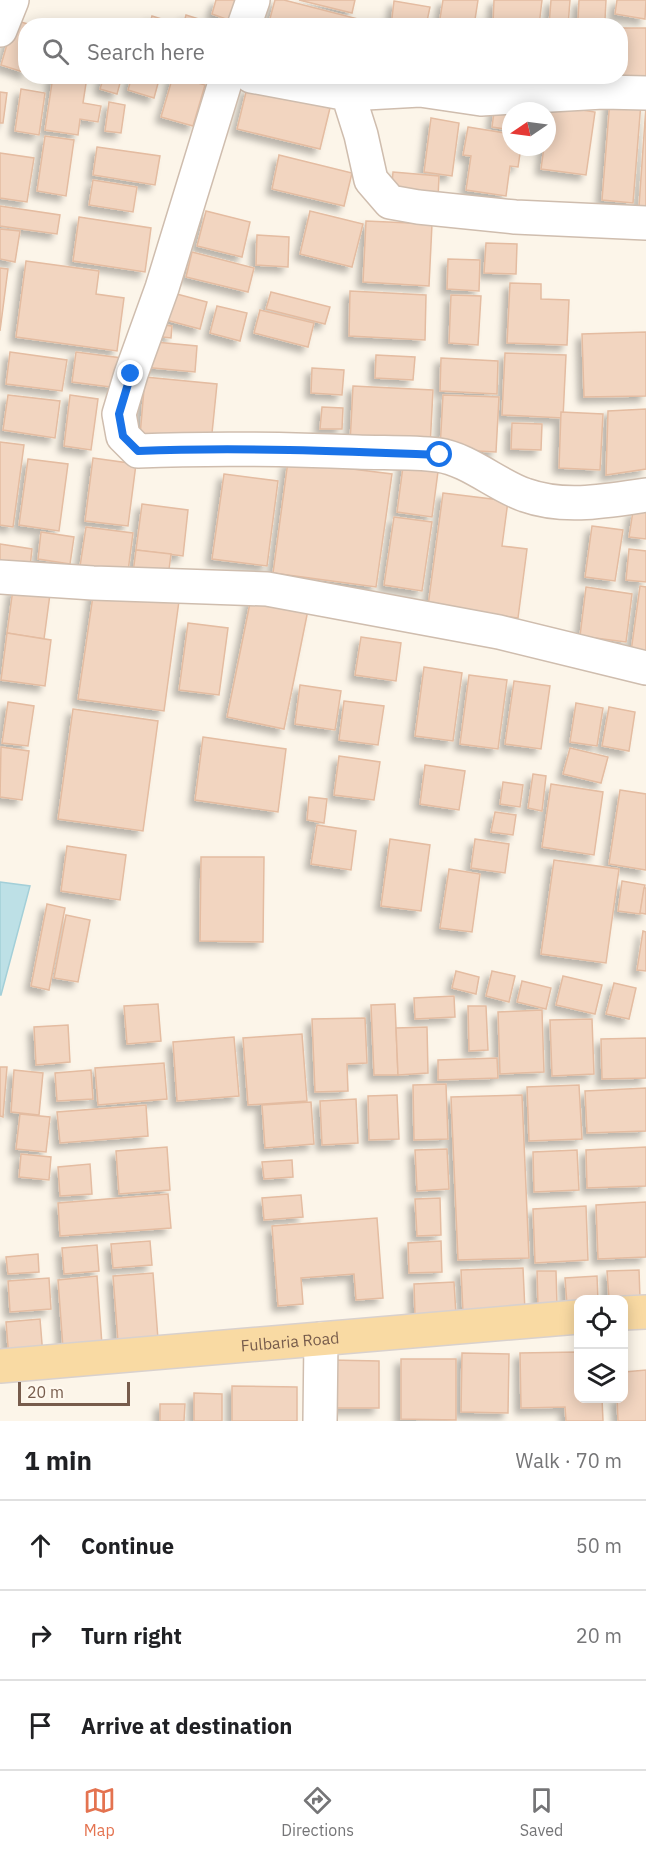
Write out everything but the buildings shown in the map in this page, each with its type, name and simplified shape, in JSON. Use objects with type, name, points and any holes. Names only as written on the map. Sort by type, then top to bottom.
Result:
[{"type":"main road","points":[[628,1313],[646,1312]]},
{"type":"main road","name":"Fulbaria Road","points":[[0,1366],[574,1317]]},
{"type":"street","points":[[0,30],[12,0]]},
{"type":"street","points":[[247,18],[253,0]]},
{"type":"street","points":[[226,84],[162,288],[119,414],[123,436],[138,451],[320,450],[440,455],[481,471],[524,495],[555,502],[588,503],[646,495]]},
{"type":"street","points":[[294,84],[348,94],[420,90],[481,99],[603,92],[646,93]]},
{"type":"street","points":[[348,94],[361,135],[371,180],[390,202],[515,217],[646,223]]},
{"type":"street","points":[[0,578],[267,589],[499,632],[646,668]]},
{"type":"street","points":[[320,1421],[321,1339]]},
{"type":"water","points":[[0,882],[30,886],[1,995],[0,995]]},
{"type":"route","points":[[131,374],[119,414],[123,436],[138,451],[320,450],[440,455]]}]
